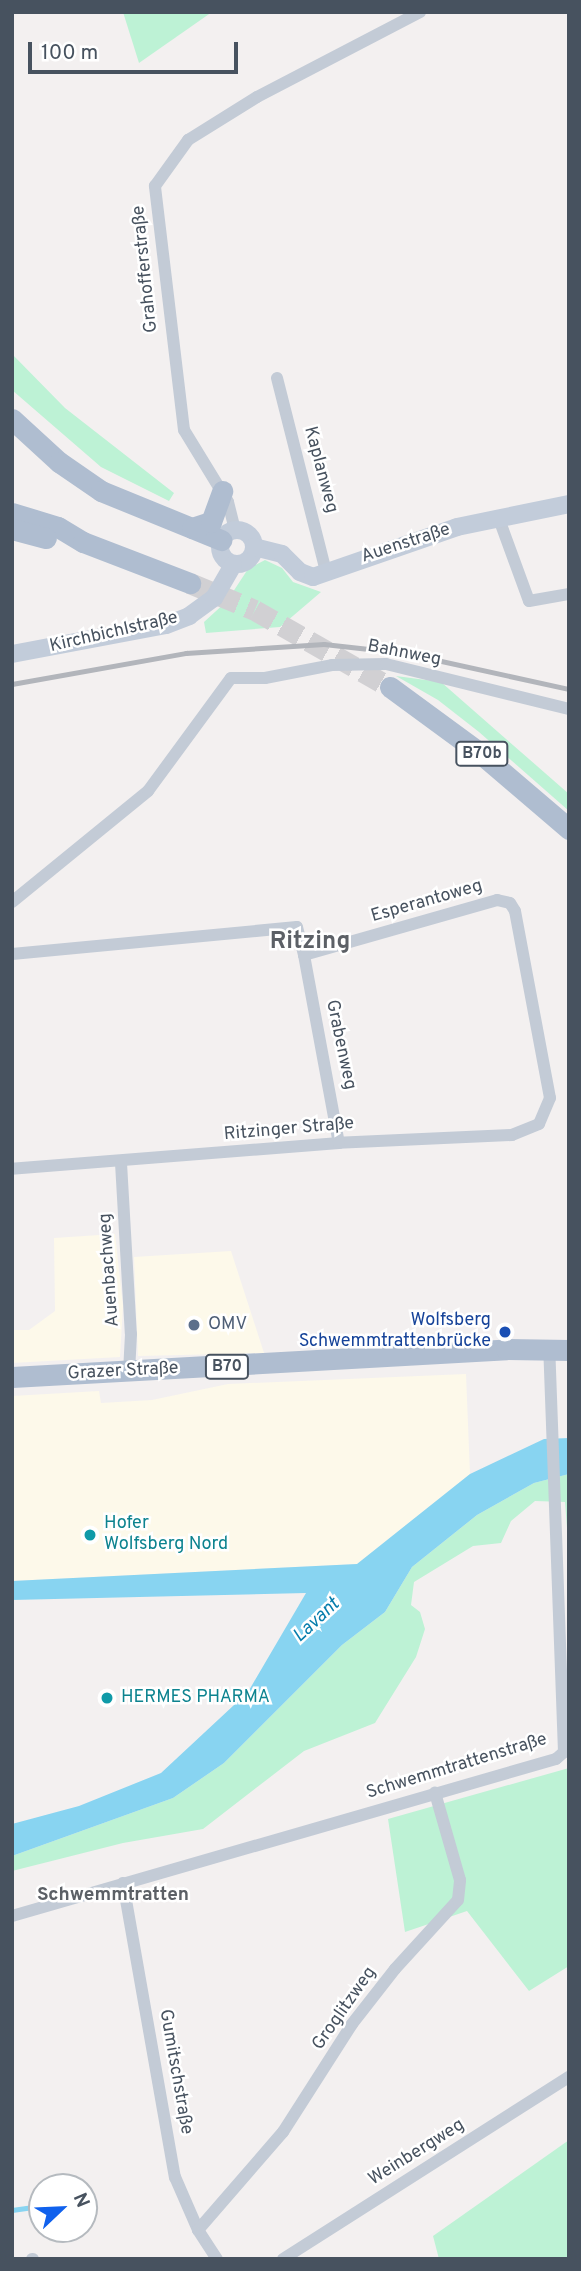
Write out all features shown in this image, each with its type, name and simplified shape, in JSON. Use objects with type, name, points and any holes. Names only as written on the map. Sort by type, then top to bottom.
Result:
[{"type":"main road","points":[[12,419],[59,462],[102,491],[192,528],[228,535]]},
{"type":"main road","points":[[192,528],[211,522],[222,491]]},
{"type":"main road","points":[[12,513],[58,527],[83,542],[190,583]]},
{"type":"main road","points":[[12,529],[83,542]]},
{"type":"main road","name":"B70b","points":[[390,687],[480,752],[569,829]]},
{"type":"main road","name":"Grazer Straße","points":[[12,1377],[559,1350]]},
{"type":"street","name":"Grahofferstraße","points":[[228,535],[222,491],[184,430],[155,186],[188,140],[257,97],[420,12]]},
{"type":"street","name":"Kaplanweg","points":[[277,378],[326,572]]},
{"type":"street","name":"Auenstraße","points":[[326,572],[416,538],[569,505]]},
{"type":"street","points":[[499,519],[529,601],[569,594]]},
{"type":"street","points":[[254,547],[247,562],[233,565],[221,554],[228,535],[247,533],[254,547],[282,554],[306,576],[326,572]]},
{"type":"street","name":"Kirchbichlstraße","points":[[12,654],[166,625],[189,616],[214,598],[233,565]]},
{"type":"street","name":"Bahnweg","points":[[12,902],[93,841],[148,791],[230,678],[265,678],[346,663],[386,664],[569,709]]},
{"type":"street","name":"Esperantoweg","points":[[304,955],[497,900],[510,903],[550,1098]]},
{"type":"street","points":[[12,954],[297,927],[304,955]]},
{"type":"street","name":"Grabenweg","points":[[304,955],[339,1143]]},
{"type":"street","name":"Ritzinger Straße","points":[[12,1169],[121,1163],[339,1143],[512,1135],[539,1124],[550,1098]]},
{"type":"street","name":"Auenbachweg","points":[[121,1163],[131,1334],[129,1373]]},
{"type":"street","name":"Schwemmtrattenstraße","points":[[12,1916],[556,1759],[567,1751],[549,1428],[559,1350]]},
{"type":"street","name":"Groglitzweg","points":[[198,2230],[283,2132],[352,2024],[395,1969],[458,1900],[460,1880],[435,1793]]},
{"type":"street","name":"Gumitschstraße","points":[[123,1883],[175,2177],[198,2230],[217,2259]]},
{"type":"street","name":"Weinbergweg","points":[[283,2259],[569,2077]]},
{"type":"shaded area","points":[[115,1234],[123,1306],[120,1357],[12,1363],[12,1330],[29,1330],[55,1311],[54,1238]]},
{"type":"shaded area","points":[[231,1251],[264,1353],[138,1356],[134,1257]]},
{"type":"shaded area","points":[[466,1374],[470,1474],[357,1564],[12,1581],[12,1396],[99,1391],[101,1403],[152,1400],[228,1384]]},
{"type":"green space","points":[[123,12],[212,12],[139,63]]},
{"type":"green space","points":[[12,354],[65,408],[174,493],[169,501],[101,467],[12,390]]},
{"type":"green space","points":[[265,560],[282,568],[293,582],[321,592],[280,627],[206,633],[204,622],[227,601],[248,569]]},
{"type":"green space","points":[[396,676],[441,682],[569,794],[569,811],[438,700]]},
{"type":"green space","points":[[569,1474],[569,1554],[565,1502],[535,1501],[511,1521],[501,1543],[473,1546],[414,1582],[411,1605],[420,1612],[425,1629],[416,1657],[375,1723],[304,1751],[203,1829],[123,1843],[12,1871],[12,1856],[173,1798],[224,1763],[342,1645],[385,1612],[412,1567],[477,1515],[534,1483]]},
{"type":"green space","points":[[569,1768],[569,1966],[529,1991],[467,1911],[405,1932],[388,1819]]},
{"type":"green space","points":[[569,2140],[569,2259],[439,2259],[433,2236]]},
{"type":"water","name":"Lavant","points":[[569,1438],[569,1474],[534,1483],[477,1515],[412,1567],[385,1612],[342,1645],[224,1763],[173,1798],[12,1856],[12,1824],[79,1806],[161,1773],[248,1692],[306,1593],[12,1600],[12,1581],[357,1564],[470,1474],[544,1439]]},
{"type":"waterway","points":[[12,2210],[28,2208]]},
{"type":"tunnel","points":[[190,583],[255,610],[390,687]]},
{"type":"railway","points":[[12,684],[186,653],[324,644],[405,653],[569,689]]},
{"type":"place","name":"OMV","points":[[194,1325]]},
{"type":"place","name":"Wolfsberg Schwemmtrattenbrücke","points":[[505,1332]]},
{"type":"place","name":"Hofer Wolfsberg Nord","points":[[90,1535]]},
{"type":"place","name":"HERMES PHARMA","points":[[107,1698]]},
{"type":"district","name":"Ritzing","points":[[310,943]]},
{"type":"district","name":"Schwemmtratten","points":[[113,1896]]}]
